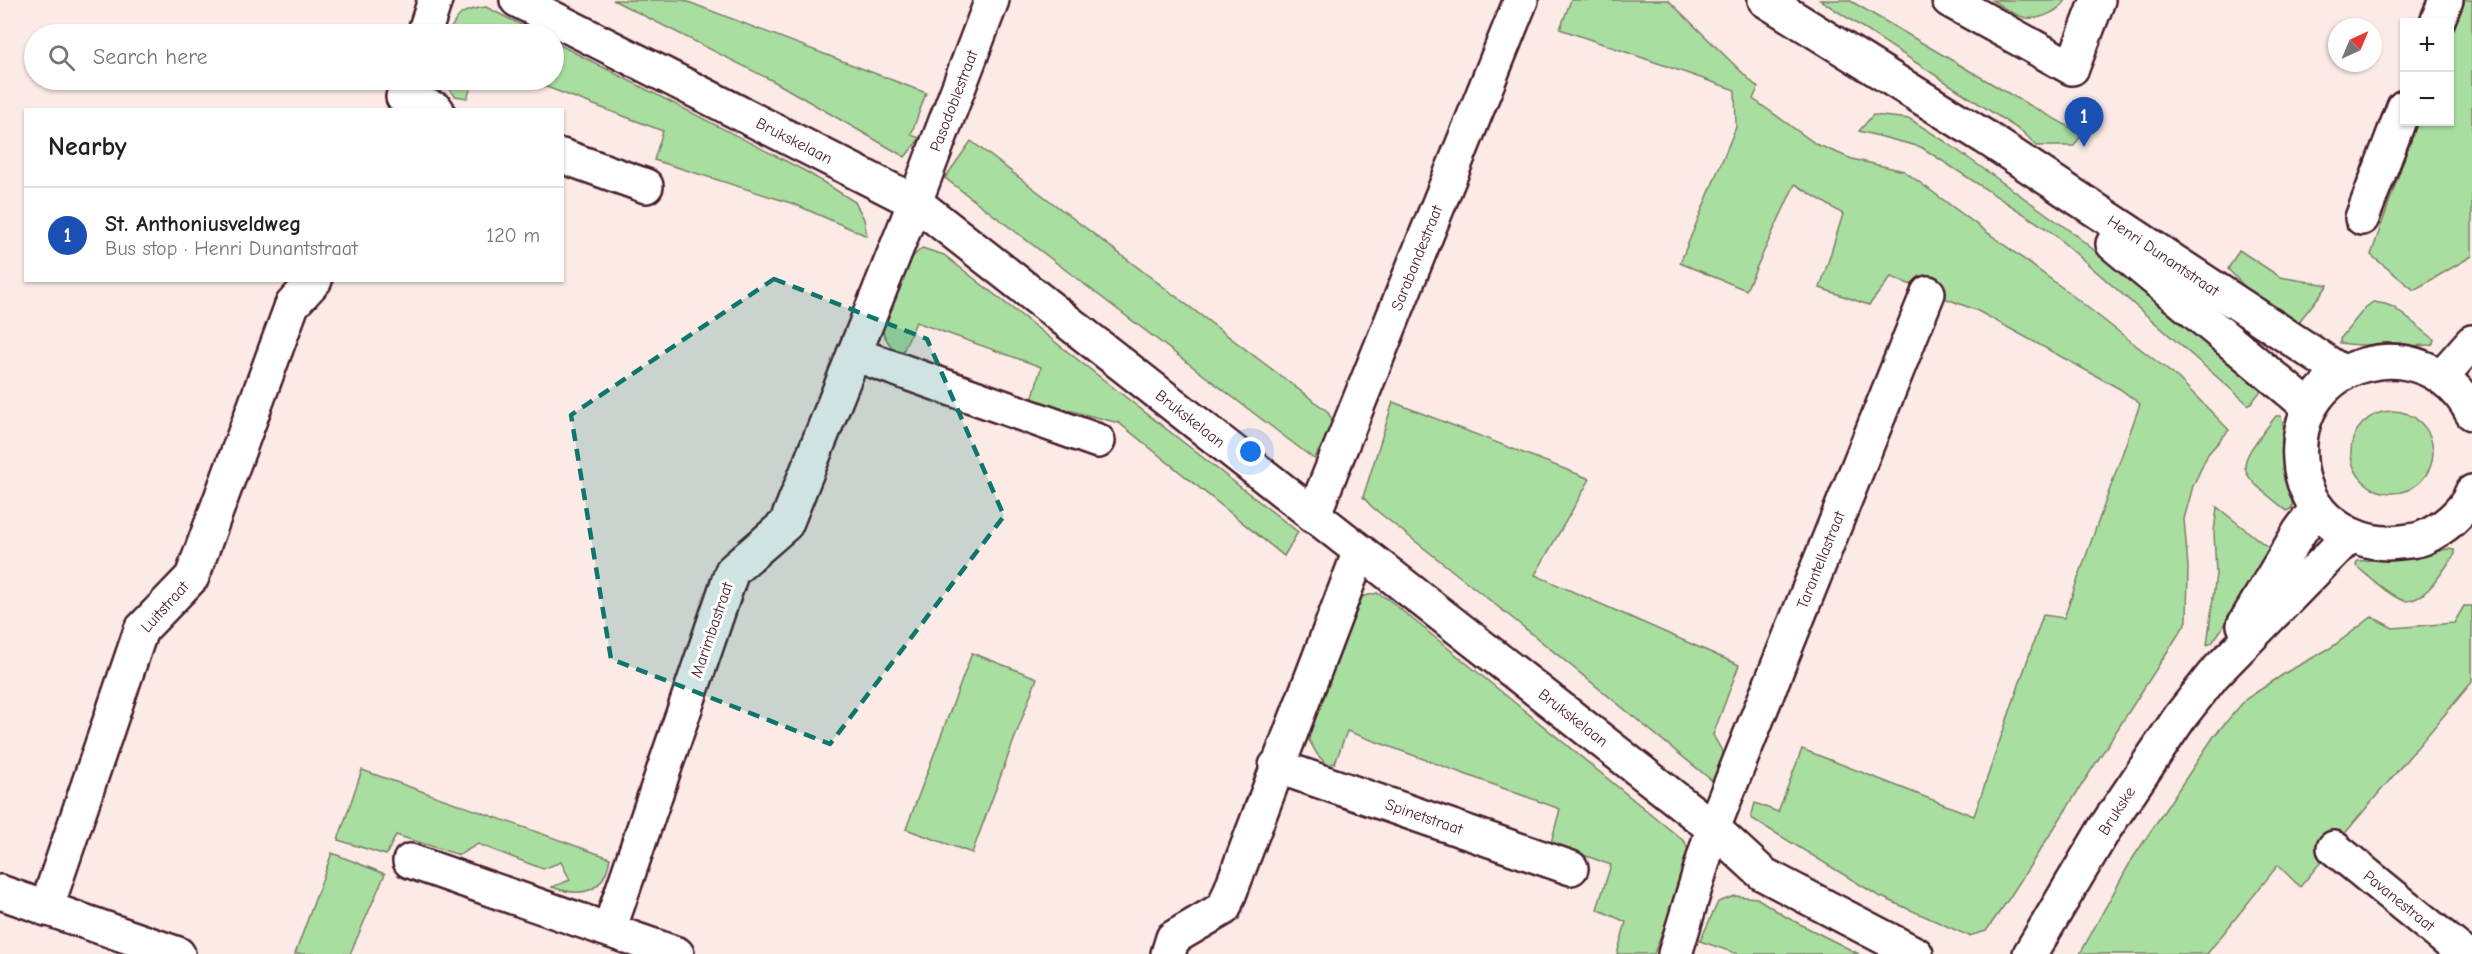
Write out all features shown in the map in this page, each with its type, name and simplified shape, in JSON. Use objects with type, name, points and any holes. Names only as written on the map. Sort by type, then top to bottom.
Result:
[{"type":"street","points":[[427,24],[435,0]]},
{"type":"street","name":"Brukskelaan","points":[[517,0],[915,202],[1713,828],[1762,874],[1916,954]]},
{"type":"street","name":"Pasodoblestraat","points":[[915,202],[992,0]]},
{"type":"street","name":"Sarabandestraat","points":[[1313,516],[1521,0]]},
{"type":"street","name":"Henri Dunantstraat","points":[[1765,0],[1985,137],[2343,373]]},
{"type":"street","points":[[1949,0],[2072,68],[2097,0]]},
{"type":"street","points":[[2439,18],[2446,0]]},
{"type":"street","points":[[403,95],[432,108]]},
{"type":"street","points":[[2362,218],[2400,118]]},
{"type":"street","name":"Henri Dunantstraat","points":[[1985,137],[2309,407]]},
{"type":"street","points":[[564,157],[646,186]]},
{"type":"street","name":"Marimbastraat","points":[[609,930],[732,571],[786,524],[915,202]]},
{"type":"street","name":"Luitstraat","points":[[46,909],[141,630],[192,577],[292,305],[313,282]]},
{"type":"street","name":"Tarantellastraat","points":[[1675,954],[1713,828],[1928,293]]},
{"type":"street","points":[[2442,376],[2472,342]]},
{"type":"street","points":[[854,354],[1098,441]]},
{"type":"street","points":[[2470,401],[2442,376],[2411,362],[2376,360],[2343,373],[2324,387],[2309,407],[2298,441],[2301,477],[2317,508],[2332,523],[2350,535],[2386,544],[2422,538],[2463,524],[2472,492]]},
{"type":"street","name":"Brukske","points":[[2213,675],[2300,531],[2317,508]]},
{"type":"street","name":"Brukske","points":[[2030,954],[2105,828],[2180,717],[2213,675],[2350,535]]},
{"type":"street","points":[[1168,954],[1173,938],[1224,908],[1276,766],[1360,552]]},
{"type":"street","name":"Spinetstraat","points":[[1276,766],[1571,868]]},
{"type":"street","name":"Pavanestraat","points":[[2334,848],[2464,954]]},
{"type":"street","points":[[410,861],[677,954]]},
{"type":"street","points":[[0,892],[178,954]]},
{"type":"highlighted area","points":[[774,279],[927,339],[1004,516],[830,744],[611,659],[571,415]]},
{"type":"green space","points":[[613,0],[683,0],[926,93],[911,135],[920,138],[905,157],[775,82]]},
{"type":"green space","points":[[1571,0],[1668,0],[1758,88],[1753,99],[1816,144],[1852,159],[1904,171],[2064,289],[2179,379],[2229,430],[2208,454],[2193,486],[2184,519],[2188,567],[2187,621],[1986,931],[1969,936],[1877,895],[1751,818],[1755,803],[1778,812],[1802,749],[1974,816],[2043,615],[2064,618],[2140,404],[2120,389],[1978,311],[1891,277],[1869,305],[1820,288],[1843,214],[1795,184],[1746,290],[1680,263],[1736,127],[1735,90],[1560,29]]},
{"type":"green space","points":[[1820,0],[1849,0],[2082,134],[2074,146],[2037,146],[2024,133]]},
{"type":"green space","points":[[1992,0],[2066,0],[2054,11],[2043,16],[2027,18],[2018,16]]},
{"type":"green space","points":[[2461,0],[2472,0],[2472,256],[2414,290],[2371,255],[2416,126],[2454,126],[2453,18]]},
{"type":"green space","points":[[486,7],[519,24],[453,24],[458,17],[471,10]]},
{"type":"green space","points":[[564,47],[807,172],[855,202],[864,219],[867,236],[794,204],[654,160],[663,131],[554,90],[564,90]]},
{"type":"green space","points":[[450,90],[470,90],[467,98],[455,96]]},
{"type":"green space","points":[[1873,115],[1910,119],[1946,142],[2073,233],[2261,391],[2249,405],[2050,231],[1921,147],[1859,131]]},
{"type":"green space","points":[[971,141],[1327,411],[1334,423],[1314,459],[945,178]]},
{"type":"green space","points":[[922,248],[944,255],[1298,532],[1284,556],[1119,423],[1032,401],[1041,367],[916,322],[901,356],[883,333],[882,317],[901,271]]},
{"type":"green space","points":[[2239,250],[2280,277],[2328,285],[2298,323],[2255,298],[2228,269]]},
{"type":"green space","points":[[2373,302],[2393,307],[2434,339],[2433,343],[2431,345],[2386,346],[2340,343],[2340,339],[2365,308]]},
{"type":"green space","points":[[1393,402],[1590,479],[1535,575],[1739,665],[1713,735],[1731,767],[1715,783],[1372,507],[1363,497]]},
{"type":"green space","points":[[2392,411],[2408,414],[2421,423],[2430,436],[2433,452],[2430,468],[2421,481],[2408,490],[2392,493],[2376,490],[2363,481],[2354,468],[2351,452],[2354,436],[2363,423],[2376,414]]},
{"type":"green space","points":[[2276,416],[2280,416],[2283,427],[2285,459],[2292,495],[2292,508],[2287,511],[2256,485],[2248,476],[2245,468],[2246,459],[2252,448]]},
{"type":"green space","points":[[2217,507],[2275,553],[2212,643],[2207,645],[2216,574],[2214,532]]},
{"type":"green space","points":[[2447,549],[2454,550],[2455,554],[2428,590],[2414,600],[2401,600],[2356,566],[2357,561],[2410,558]]},
{"type":"green space","points":[[1377,593],[1388,599],[1685,842],[1691,858],[1654,954],[1617,954],[1626,922],[1597,909],[1611,865],[1551,843],[1560,809],[1347,731],[1335,763],[1327,765],[1317,754],[1309,740],[1312,720],[1349,610],[1361,597]]},
{"type":"green space","points":[[2464,606],[2472,606],[2472,682],[2300,887],[2278,865],[2207,954],[2080,954],[2131,861],[2214,736],[2246,699],[2287,672],[2332,647],[2372,617],[2393,628],[2454,623]]},
{"type":"green space","points":[[972,653],[1037,678],[972,853],[906,829]]},
{"type":"green space","points":[[362,770],[610,858],[607,870],[603,879],[590,890],[573,892],[552,887],[570,880],[561,862],[543,869],[478,844],[459,855],[396,835],[386,855],[338,840]]},
{"type":"green space","points":[[332,853],[385,874],[350,954],[295,954]]},
{"type":"green space","points":[[1735,896],[1757,898],[1786,917],[1859,954],[1738,954],[1700,941],[1718,902]]},
{"type":"place","name":"St. Anthoniusveldweg","points":[[2084,147]]}]
